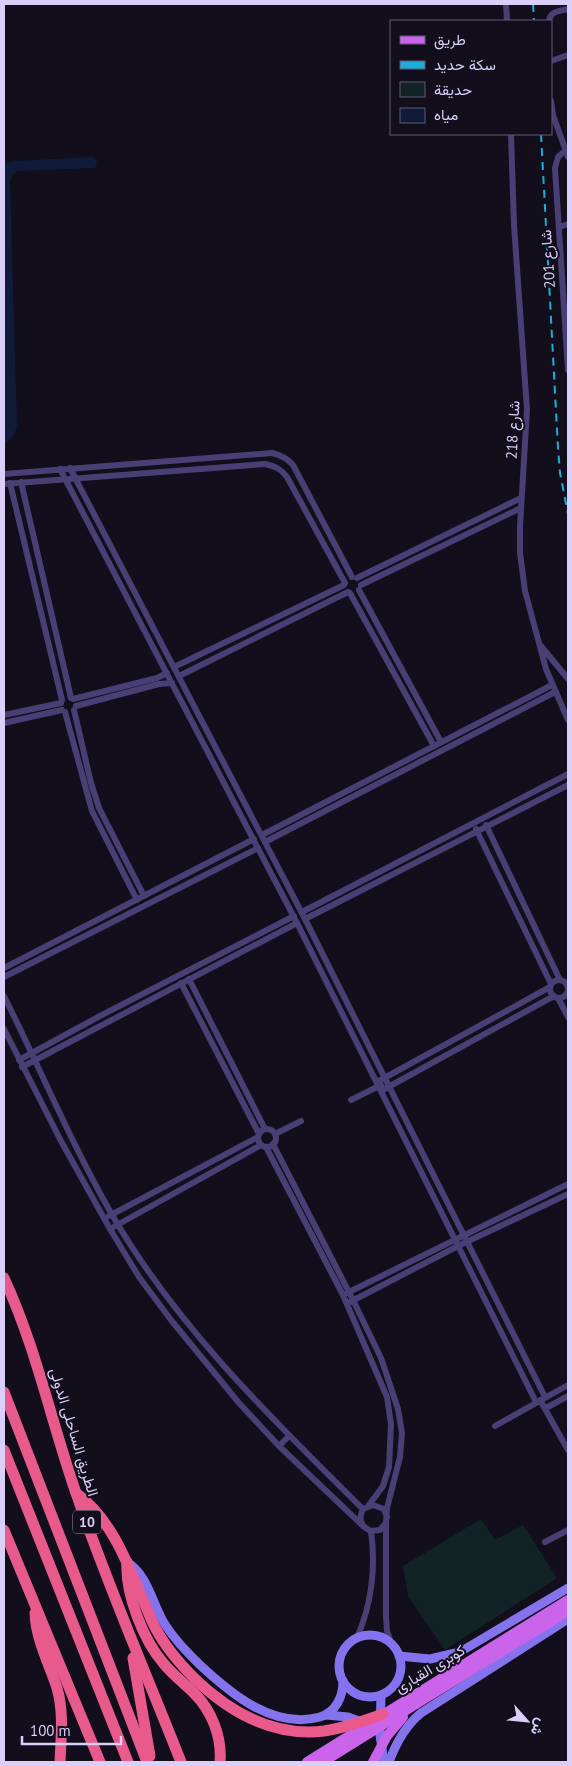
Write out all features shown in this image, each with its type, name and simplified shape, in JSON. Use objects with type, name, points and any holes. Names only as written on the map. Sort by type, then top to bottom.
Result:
[{"type":"highway","name":"الطريق الساحلى الدولى","points":[[4,1278],[34,1353],[76,1493],[130,1637],[181,1762]]},
{"type":"highway","name":"10","points":[[4,1392],[149,1762]]},
{"type":"highway","points":[[4,1450],[128,1762]]},
{"type":"highway","points":[[76,1493],[101,1517],[127,1562],[155,1629],[178,1661],[206,1707],[213,1721],[220,1746],[220,1762]]},
{"type":"highway","points":[[4,1530],[100,1762]]},
{"type":"highway","points":[[34,1606],[37,1634],[60,1703],[60,1762]]},
{"type":"highway","points":[[130,1637],[149,1762]]},
{"type":"highway","points":[[193,1685],[258,1723],[279,1729],[301,1732],[323,1731],[345,1727],[383,1714]]},
{"type":"main road","name":"كوبرى القبارى","points":[[307,1762],[568,1600]]},
{"type":"main road","name":"كوبرى القبارى","points":[[323,1762],[568,1610]]},
{"type":"main road","points":[[373,1762],[396,1725],[416,1704]]},
{"type":"street","points":[[506,4],[507,20]]},
{"type":"street","points":[[549,20],[553,13],[568,8]]},
{"type":"street","points":[[552,61],[568,55]]},
{"type":"street","points":[[552,108],[553,115],[567,148],[568,157]]},
{"type":"street","name":"شارع 218","points":[[511,135],[514,225],[527,410],[521,508],[520,546],[522,574],[532,618],[553,688],[568,720]]},
{"type":"street","name":"شارع 201","points":[[567,148],[558,157],[555,168],[565,285],[568,370]]},
{"type":"street","points":[[559,227],[568,224]]},
{"type":"street","points":[[4,474],[262,454],[278,454],[289,460],[360,588],[441,742]]},
{"type":"street","points":[[137,900],[92,811],[64,711],[7,484],[272,465],[287,477],[434,746]]},
{"type":"street","points":[[70,468],[304,915],[465,1238],[540,1399]]},
{"type":"street","points":[[60,469],[295,919],[456,1242],[568,1450]]},
{"type":"street","points":[[21,482],[91,783],[99,808],[144,896]]},
{"type":"street","points":[[174,667],[522,498]]},
{"type":"street","points":[[179,676],[349,593],[355,593],[360,588],[521,508]]},
{"type":"street","points":[[152,645],[162,643]]},
{"type":"street","points":[[539,643],[568,679]]},
{"type":"street","points":[[4,723],[64,711],[73,703],[157,678],[166,673]]},
{"type":"street","points":[[73,703],[159,684],[172,683]]},
{"type":"street","points":[[265,842],[390,777],[468,732],[553,688]]},
{"type":"street","points":[[4,715],[62,701],[66,697],[73,703]]},
{"type":"street","points":[[262,835],[441,742],[468,732]]},
{"type":"street","points":[[386,770],[390,777]]},
{"type":"street","points":[[304,915],[430,846],[568,774]]},
{"type":"street","points":[[304,915],[434,854],[568,785]]},
{"type":"street","points":[[388,1082],[556,997],[563,997],[568,991],[564,979],[482,819]]},
{"type":"street","points":[[473,824],[551,985],[550,992],[556,997],[568,1017]]},
{"type":"street","points":[[4,968],[254,840]]},
{"type":"street","points":[[430,846],[434,854]]},
{"type":"street","points":[[4,977],[258,848]]},
{"type":"street","points":[[22,1067],[189,979],[295,919]]},
{"type":"street","points":[[19,1060],[98,1017],[295,919]]},
{"type":"street","points":[[189,979],[266,1129]]},
{"type":"street","points":[[351,1100],[388,1082],[551,985],[555,980],[564,979]]},
{"type":"street","points":[[181,983],[264,1146],[346,1293]]},
{"type":"street","points":[[4,996],[83,1162],[118,1224],[148,1270],[181,1313],[250,1395],[289,1436],[366,1507]]},
{"type":"street","points":[[4,1029],[22,1067],[104,1219],[139,1277],[171,1320],[206,1364],[279,1446],[363,1526],[371,1531],[380,1530],[387,1520]]},
{"type":"street","points":[[275,1134],[301,1121]]},
{"type":"street","points":[[110,1229],[264,1146],[273,1144],[276,1139],[275,1134],[272,1130],[266,1129]]},
{"type":"street","points":[[104,1219],[259,1136],[266,1129]]},
{"type":"street","points":[[273,1144],[346,1293],[384,1388],[390,1415],[390,1467],[383,1486],[360,1516],[363,1526]]},
{"type":"street","points":[[465,1238],[568,1184]]},
{"type":"street","points":[[346,1293],[456,1242],[568,1194]]},
{"type":"street","points":[[350,1302],[456,1242]]},
{"type":"street","points":[[342,1681],[356,1694],[368,1697],[381,1695],[391,1689],[398,1679],[401,1667],[399,1656],[392,1645],[387,1631],[386,1616],[387,1520],[389,1502],[399,1465],[402,1441],[401,1425],[398,1409],[381,1358],[350,1302]]},
{"type":"street","points":[[494,1426],[568,1385]]},
{"type":"street","points":[[546,1408],[568,1396]]},
{"type":"street","points":[[279,1446],[289,1436]]},
{"type":"street","points":[[366,1507],[381,1506],[384,1509],[387,1520]]},
{"type":"street","points":[[546,1542],[568,1530]]},
{"type":"street","points":[[357,1638],[366,1615],[372,1585],[373,1555],[371,1531]]},
{"type":"street","points":[[127,1562],[140,1574],[160,1616],[175,1639],[235,1696],[263,1711],[288,1718],[303,1720],[326,1715],[341,1715],[355,1719],[380,1735]]},
{"type":"street","points":[[399,1656],[430,1659],[460,1652],[568,1588]]},
{"type":"street","points":[[389,1762],[403,1732],[414,1718],[568,1619]]},
{"type":"street","points":[[326,1715],[338,1703],[342,1692],[339,1669],[340,1656],[347,1645],[363,1636],[376,1636],[392,1645]]},
{"type":"street","points":[[381,1695],[380,1735],[384,1762]]},
{"type":"green space","points":[[481,1519],[495,1540],[523,1525],[557,1578],[445,1650],[408,1596],[403,1566]]},
{"type":"water","points":[[93,157],[97,160],[96,167],[93,168],[18,171],[13,174],[10,180],[17,426],[14,435],[4,445],[4,165],[12,161]]},
{"type":"railway","points":[[533,4],[534,20]]},
{"type":"railway","points":[[541,135],[558,448],[560,473],[568,514]]}]
